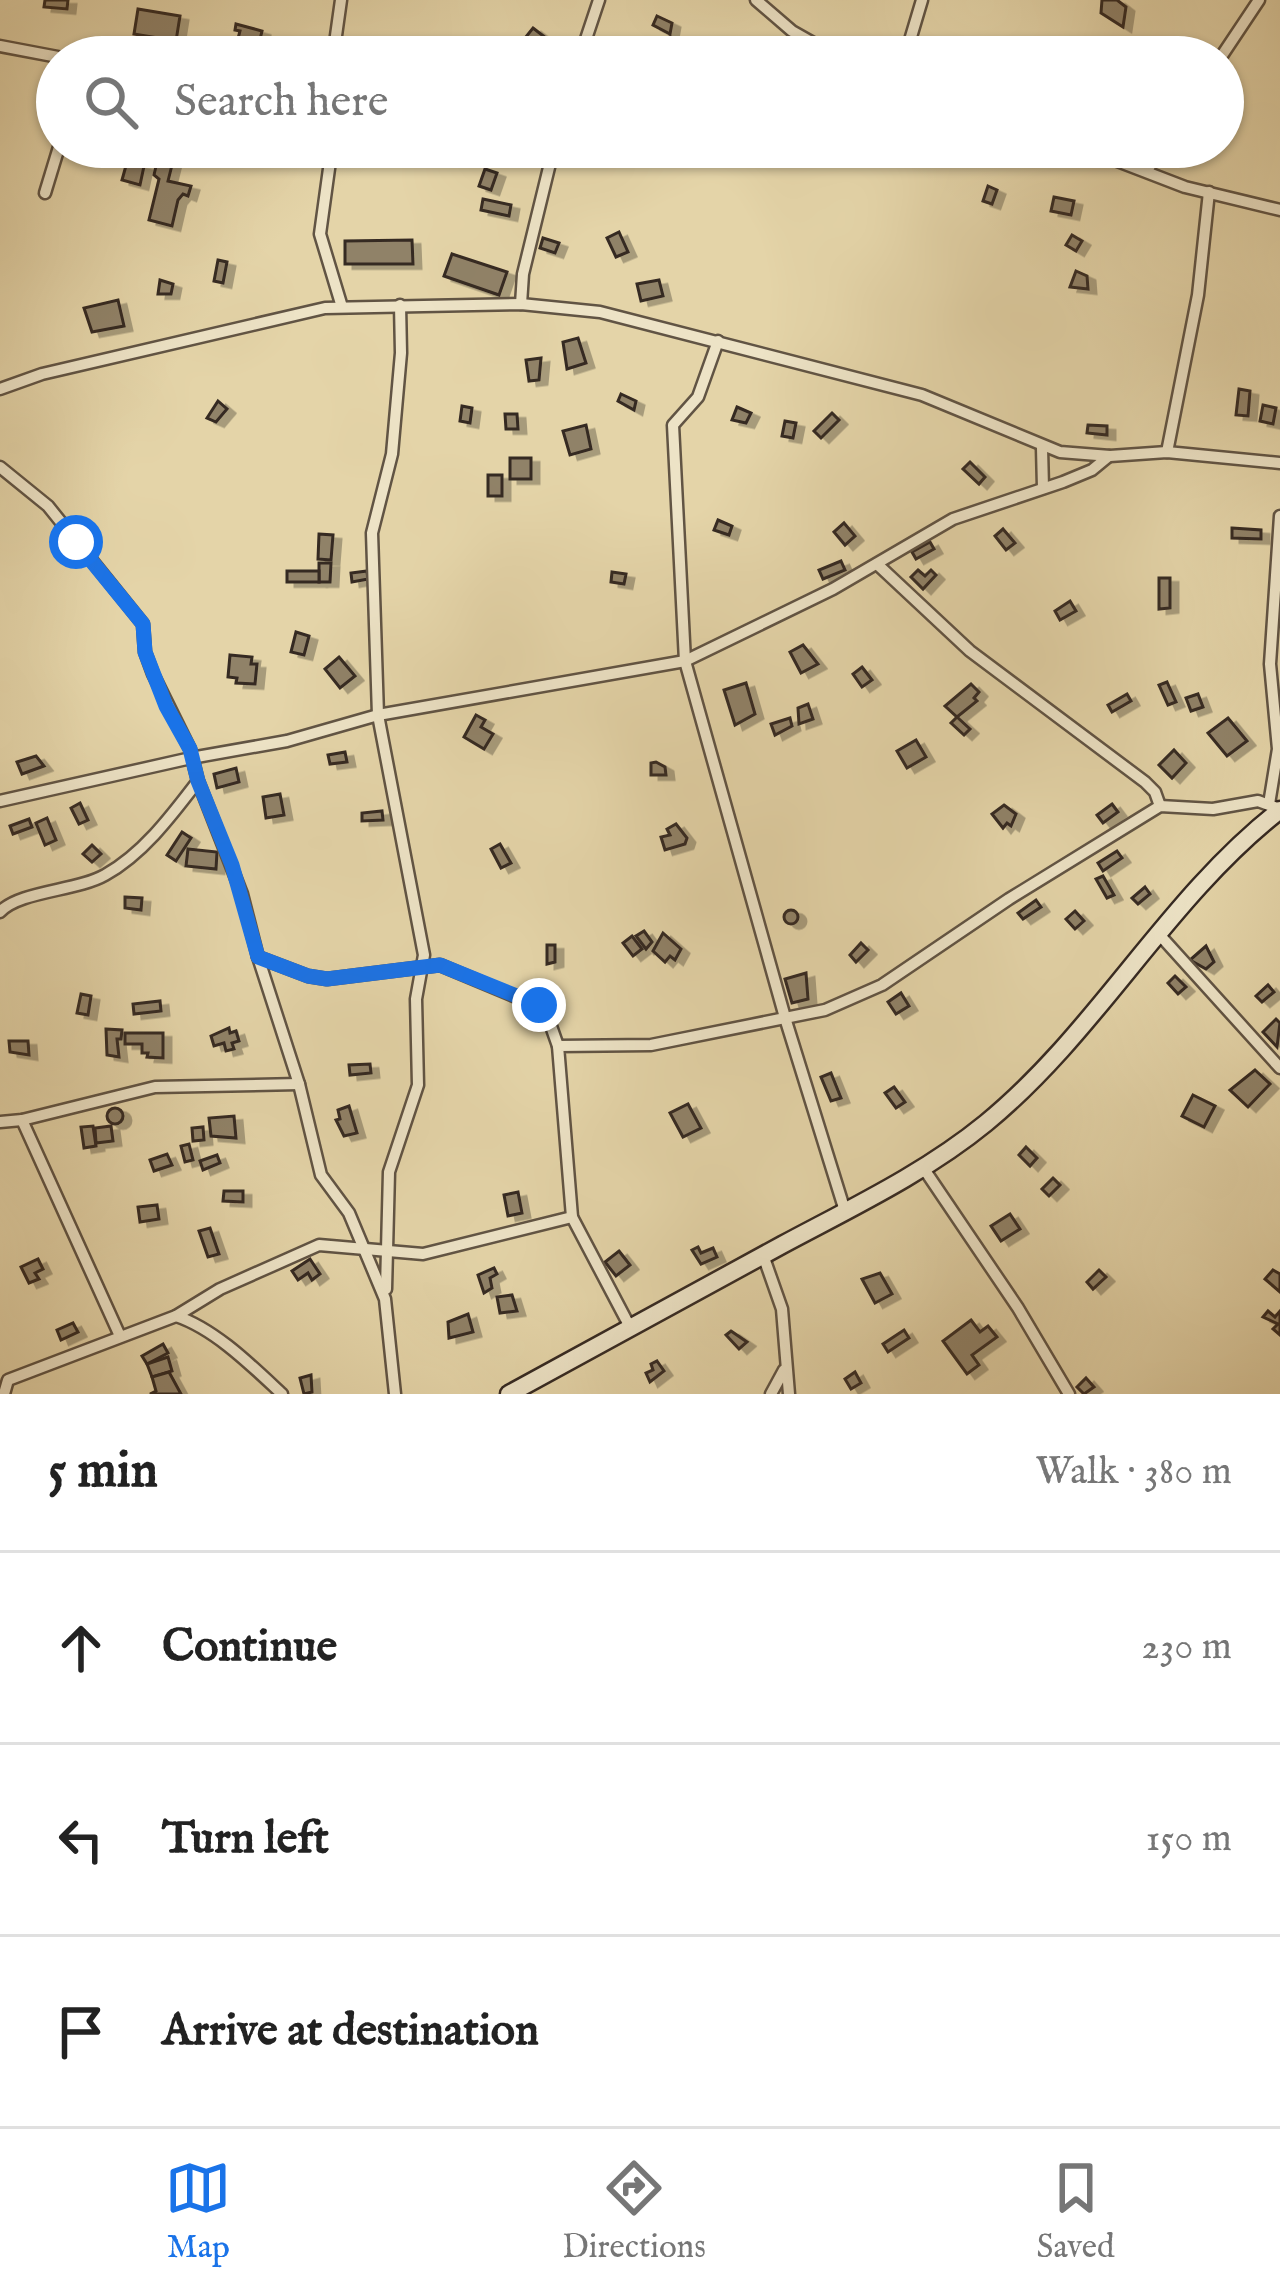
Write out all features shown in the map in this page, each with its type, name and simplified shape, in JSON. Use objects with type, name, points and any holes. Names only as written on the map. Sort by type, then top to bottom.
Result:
[{"type":"street","points":[[337,36],[341,0]]},
{"type":"street","points":[[587,36],[599,0]]},
{"type":"street","points":[[756,0],[801,36]]},
{"type":"street","points":[[911,36],[922,0]]},
{"type":"street","points":[[1235,36],[1259,0]]},
{"type":"street","points":[[0,46],[36,53]]},
{"type":"street","points":[[45,193],[53,168]]},
{"type":"street","points":[[329,168],[320,234],[342,307]]},
{"type":"street","points":[[521,304],[523,274],[549,168]]},
{"type":"street","points":[[1139,168],[1280,210]]},
{"type":"street","points":[[1167,452],[1198,295],[1209,192]]},
{"type":"street","points":[[0,389],[43,374],[289,314],[342,307],[521,304],[600,312],[953,404],[1042,448],[1110,456],[1167,452],[1280,464]]},
{"type":"street","points":[[394,1394],[385,1299],[389,1172],[418,1085],[416,999],[423,966],[378,715],[372,533],[396,421],[400,305]]},
{"type":"street","points":[[718,341],[698,397],[673,425],[685,662],[845,1211]]},
{"type":"street","points":[[1042,448],[1043,488]]},
{"type":"street","points":[[0,801],[287,741],[378,715],[685,662],[953,519],[1092,470],[1110,456]]},
{"type":"street","points":[[0,467],[47,506],[138,614],[153,674],[237,879],[299,1084],[320,1175],[343,1202],[385,1299]]},
{"type":"street","points":[[508,1394],[845,1211],[987,1122],[1070,1038],[1157,932],[1276,807],[1278,748],[1270,664],[1280,516]]},
{"type":"street","points":[[877,563],[970,652],[1144,782],[1155,792],[1160,806]]},
{"type":"street","points":[[2,904],[81,886],[107,874],[153,836],[198,781]]},
{"type":"street","points":[[558,1046],[651,1045],[825,1010],[882,985],[1043,877],[1160,806],[1202,809],[1248,802],[1276,807]]},
{"type":"street","points":[[1157,932],[1280,1068]]},
{"type":"street","points":[[258,957],[327,979],[423,966],[458,970],[550,1014],[558,1046],[572,1217],[630,1328]]},
{"type":"street","points":[[0,1122],[155,1087],[299,1084]]},
{"type":"street","points":[[22,1120],[120,1336]]},
{"type":"street","points":[[922,1166],[1018,1308],[1069,1394]]},
{"type":"street","points":[[4,1394],[8,1380],[176,1316],[220,1289],[319,1245],[423,1254],[572,1217]]},
{"type":"street","points":[[764,1255],[782,1310],[789,1394]]},
{"type":"street","points":[[176,1316],[253,1367],[282,1394]]},
{"type":"street","points":[[771,1394],[786,1367]]},
{"type":"building","points":[[45,0],[68,0],[67,9],[44,7]]},
{"type":"building","points":[[1102,0],[1117,0],[1126,7],[1123,27],[1101,13]]},
{"type":"building","points":[[138,9],[180,16],[177,36],[134,34]]},
{"type":"building","points":[[657,16],[672,23],[670,34],[653,25]]},
{"type":"building","points":[[236,24],[262,31],[261,36],[239,36],[240,31],[235,30]]},
{"type":"building","points":[[125,168],[144,168],[140,185],[122,180]]},
{"type":"building","points":[[156,168],[171,168],[168,181],[191,186],[188,196],[183,194],[178,200],[172,226],[149,220],[159,179]]},
{"type":"building","points":[[485,169],[497,173],[491,190],[479,186]]},
{"type":"building","points":[[988,186],[997,190],[992,204],[983,201]]},
{"type":"building","points":[[1054,197],[1074,201],[1071,215],[1051,211]]},
{"type":"building","points":[[483,199],[511,205],[509,216],[481,210]]},
{"type":"building","points":[[619,232],[628,252],[616,257],[607,238]]},
{"type":"building","points":[[1072,235],[1082,241],[1076,251],[1066,245]]},
{"type":"building","points":[[543,238],[559,243],[555,253],[540,248]]},
{"type":"building","points":[[412,240],[413,264],[345,264],[345,241]]},
{"type":"building","points":[[452,254],[507,272],[499,295],[444,276]]},
{"type":"building","points":[[218,260],[227,262],[223,283],[214,281]]},
{"type":"building","points":[[1076,271],[1087,276],[1088,289],[1070,287]]},
{"type":"building","points":[[160,280],[173,284],[171,294],[158,294]]},
{"type":"building","points":[[659,280],[663,296],[641,301],[637,284]]},
{"type":"building","points":[[118,300],[124,326],[92,332],[84,308]]},
{"type":"building","points":[[578,338],[586,363],[567,369],[563,342]]},
{"type":"building","points":[[541,358],[539,380],[529,381],[526,360]]},
{"type":"building","points":[[1239,389],[1250,391],[1248,416],[1236,415]]},
{"type":"building","points":[[621,394],[636,401],[634,410],[618,401]]},
{"type":"building","points":[[218,401],[227,409],[216,422],[207,418]]},
{"type":"building","points":[[1263,405],[1276,408],[1273,424],[1260,421]]},
{"type":"building","points":[[462,406],[472,408],[470,423],[460,421]]},
{"type":"building","points":[[737,407],[751,413],[746,423],[732,420]]},
{"type":"building","points":[[832,413],[839,420],[821,438],[814,431]]},
{"type":"building","points":[[505,414],[517,414],[518,429],[506,429]]},
{"type":"building","points":[[785,421],[796,423],[793,438],[782,436]]},
{"type":"building","points":[[586,425],[591,449],[570,455],[563,431]]},
{"type":"building","points":[[1088,425],[1107,426],[1107,435],[1087,433]]},
{"type":"building","points":[[510,458],[531,458],[531,479],[510,479]]},
{"type":"building","points":[[970,462],[985,477],[979,484],[963,469]]},
{"type":"building","points":[[488,475],[502,475],[502,496],[488,496]]},
{"type":"building","points":[[718,520],[732,526],[729,535],[714,530]]},
{"type":"building","points":[[844,523],[855,536],[845,545],[834,532]]},
{"type":"building","points":[[1232,528],[1261,530],[1261,539],[1232,538]]},
{"type":"building","points":[[1003,529],[1015,543],[1006,550],[995,536]]},
{"type":"building","points":[[319,534],[333,535],[331,560],[318,559]]},
{"type":"building","points":[[930,542],[934,549],[916,559],[912,552]]},
{"type":"building","points":[[841,561],[845,570],[823,579],[819,570]]},
{"type":"building","points":[[319,563],[331,563],[330,582],[319,582]]},
{"type":"building","points":[[918,570],[925,576],[931,570],[936,575],[923,589],[911,577]]},
{"type":"building","points":[[287,571],[319,571],[319,582],[287,582]]},
{"type":"building","points":[[367,571],[368,579],[352,582],[351,573]]},
{"type":"building","points":[[612,572],[626,574],[624,584],[611,582]]},
{"type":"building","points":[[1159,578],[1170,578],[1170,608],[1159,609]]},
{"type":"building","points":[[1070,601],[1076,611],[1060,620],[1055,611]]},
{"type":"building","points":[[296,632],[309,636],[304,655],[291,652]]},
{"type":"building","points":[[803,645],[818,664],[801,673],[790,652]]},
{"type":"building","points":[[230,655],[252,657],[251,664],[257,664],[255,684],[236,683],[237,678],[228,677]]},
{"type":"building","points":[[339,657],[355,676],[340,688],[325,669]]},
{"type":"building","points":[[862,667],[872,680],[862,687],[853,674]]},
{"type":"building","points":[[1167,682],[1176,702],[1168,705],[1159,685]]},
{"type":"building","points":[[746,683],[755,714],[735,725],[724,690]]},
{"type":"building","points":[[971,684],[979,692],[977,701],[957,717],[945,706]]},
{"type":"building","points":[[1127,694],[1131,701],[1112,712],[1108,705]]},
{"type":"building","points":[[1198,694],[1203,707],[1191,711],[1186,698]]},
{"type":"building","points":[[808,704],[813,719],[799,724],[798,708]]},
{"type":"building","points":[[476,715],[485,720],[481,727],[493,734],[484,749],[464,737]]},
{"type":"building","points":[[957,717],[970,729],[964,735],[951,723]]},
{"type":"building","points":[[790,718],[792,726],[775,735],[771,724]]},
{"type":"building","points":[[1228,718],[1247,741],[1227,756],[1208,733]]},
{"type":"building","points":[[916,740],[926,757],[907,768],[897,751]]},
{"type":"building","points":[[1174,750],[1186,763],[1172,778],[1159,765]]},
{"type":"building","points":[[345,752],[347,762],[330,764],[328,755]]},
{"type":"building","points":[[36,756],[44,766],[22,774],[17,762]]},
{"type":"building","points":[[651,763],[665,767],[666,775],[651,775]]},
{"type":"building","points":[[236,768],[239,782],[217,788],[214,774]]},
{"type":"building","points":[[280,794],[284,815],[266,818],[263,797]]},
{"type":"building","points":[[80,803],[88,820],[79,824],[71,808]]},
{"type":"building","points":[[1112,804],[1118,812],[1103,823],[1097,815]]},
{"type":"building","points":[[1004,805],[1016,814],[1011,826],[1007,823],[1003,828],[992,814]]},
{"type":"building","points":[[382,811],[383,820],[362,821],[362,813]]},
{"type":"building","points":[[47,818],[56,840],[45,845],[36,823]]},
{"type":"building","points":[[29,819],[32,827],[13,834],[10,826]]},
{"type":"building","points":[[676,824],[687,838],[685,844],[665,850],[661,837],[670,835],[667,829]]},
{"type":"building","points":[[182,832],[191,838],[176,861],[167,855]]},
{"type":"building","points":[[500,844],[511,863],[501,868],[491,849]]},
{"type":"building","points":[[92,845],[101,854],[92,862],[83,854]]},
{"type":"building","points":[[188,849],[217,852],[216,869],[186,866]]},
{"type":"building","points":[[1117,851],[1122,858],[1103,871],[1098,863]]},
{"type":"building","points":[[1103,876],[1114,895],[1107,898],[1096,879]]},
{"type":"building","points":[[1145,887],[1150,894],[1138,904],[1132,898]]},
{"type":"building","points":[[125,897],[142,898],[141,910],[125,908]]},
{"type":"building","points":[[1036,900],[1041,907],[1023,919],[1018,913]]},
{"type":"building","points":[[791,910],[798,917],[791,924],[784,917]]},
{"type":"building","points":[[1075,911],[1084,921],[1075,929],[1066,919]]},
{"type":"building","points":[[644,931],[652,942],[646,949],[636,936]]},
{"type":"building","points":[[663,933],[681,949],[675,960],[670,956],[665,962],[653,951]]},
{"type":"building","points":[[632,936],[642,949],[633,956],[623,943]]},
{"type":"building","points":[[861,943],[868,950],[856,962],[850,955]]},
{"type":"building","points":[[547,945],[555,945],[555,962],[547,964]]},
{"type":"building","points":[[1206,946],[1214,962],[1206,969],[1190,960]]},
{"type":"building","points":[[806,973],[808,999],[792,1003],[785,979]]},
{"type":"building","points":[[1175,976],[1186,987],[1178,994],[1168,983]]},
{"type":"building","points":[[1268,985],[1274,992],[1262,1002],[1256,996]]},
{"type":"building","points":[[901,993],[909,1006],[896,1014],[888,1002]]},
{"type":"building","points":[[81,994],[91,996],[88,1015],[77,1013]]},
{"type":"building","points":[[160,1001],[161,1011],[134,1014],[133,1004]]},
{"type":"building","points":[[1276,1019],[1280,1023],[1277,1047],[1263,1032]]},
{"type":"building","points":[[229,1028],[230,1033],[236,1031],[239,1041],[232,1043],[234,1049],[226,1051],[224,1043],[214,1046],[211,1036]]},
{"type":"building","points":[[106,1029],[122,1030],[117,1039],[119,1057],[107,1055]]},
{"type":"building","points":[[125,1033],[163,1033],[163,1058],[147,1057],[142,1044],[125,1044]]},
{"type":"building","points":[[9,1041],[28,1041],[29,1055],[10,1052]]},
{"type":"building","points":[[370,1064],[371,1073],[350,1075],[349,1065]]},
{"type":"building","points":[[1255,1070],[1270,1084],[1248,1107],[1230,1090]]},
{"type":"building","points":[[831,1073],[841,1098],[831,1101],[821,1077]]},
{"type":"building","points":[[894,1087],[905,1102],[896,1108],[885,1093]]},
{"type":"building","points":[[1193,1095],[1215,1106],[1204,1127],[1182,1116]]},
{"type":"building","points":[[688,1104],[701,1128],[683,1137],[670,1113]]},
{"type":"building","points":[[349,1106],[357,1133],[344,1136],[336,1120],[340,1119],[338,1110]]},
{"type":"building","points":[[115,1108],[123,1116],[115,1124],[107,1116]]},
{"type":"building","points":[[234,1116],[236,1138],[211,1136],[209,1118]]},
{"type":"building","points":[[93,1126],[96,1146],[84,1148],[81,1127]]},
{"type":"building","points":[[111,1126],[113,1141],[96,1143],[95,1128]]},
{"type":"building","points":[[203,1127],[204,1140],[193,1141],[192,1128]]},
{"type":"building","points":[[189,1144],[193,1160],[185,1162],[181,1146]]},
{"type":"building","points":[[1026,1147],[1037,1158],[1030,1166],[1019,1155]]},
{"type":"building","points":[[167,1154],[172,1165],[154,1171],[150,1160]]},
{"type":"building","points":[[217,1155],[220,1163],[203,1170],[200,1161]]},
{"type":"building","points":[[1053,1178],[1060,1185],[1049,1196],[1042,1189]]},
{"type":"building","points":[[224,1191],[243,1191],[243,1202],[223,1201]]},
{"type":"building","points":[[518,1192],[522,1213],[508,1216],[504,1195]]},
{"type":"building","points":[[157,1205],[159,1219],[140,1222],[138,1207]]},
{"type":"building","points":[[1010,1214],[1020,1229],[1001,1241],[991,1226]]},
{"type":"building","points":[[210,1228],[219,1254],[208,1257],[199,1231]]},
{"type":"building","points":[[698,1247],[701,1253],[713,1248],[717,1257],[701,1264],[692,1250]]},
{"type":"building","points":[[619,1251],[630,1265],[616,1276],[605,1262]]},
{"type":"building","points":[[38,1259],[43,1269],[35,1273],[39,1279],[29,1283],[21,1267]]},
{"type":"building","points":[[310,1259],[320,1274],[312,1280],[308,1273],[298,1280],[292,1271]]},
{"type":"building","points":[[494,1268],[492,1288],[484,1293],[478,1275]]},
{"type":"building","points":[[1099,1270],[1106,1277],[1093,1289],[1087,1282]]},
{"type":"building","points":[[1273,1270],[1280,1274],[1280,1292],[1265,1279]]},
{"type":"building","points":[[880,1273],[892,1294],[875,1303],[862,1279]]},
{"type":"building","points":[[512,1295],[517,1311],[500,1313],[497,1297]]},
{"type":"building","points":[[1268,1311],[1275,1317],[1280,1311],[1280,1335],[1273,1329],[1278,1324],[1263,1317]]},
{"type":"building","points":[[468,1314],[473,1332],[449,1338],[448,1322]]},
{"type":"building","points":[[971,1320],[980,1332],[988,1326],[997,1337],[972,1355],[979,1365],[967,1374],[943,1341]]},
{"type":"building","points":[[73,1323],[78,1332],[61,1340],[57,1330]]},
{"type":"building","points":[[904,1330],[909,1338],[888,1352],[883,1344]]},
{"type":"building","points":[[731,1331],[747,1342],[739,1349],[726,1335]]},
{"type":"building","points":[[163,1344],[168,1353],[147,1364],[142,1356]]},
{"type":"building","points":[[168,1357],[172,1371],[152,1377],[147,1364]]},
{"type":"building","points":[[657,1361],[664,1371],[650,1382],[646,1373]]},
{"type":"building","points":[[169,1372],[181,1394],[150,1394],[156,1391],[152,1377]]},
{"type":"building","points":[[855,1372],[861,1383],[851,1389],[845,1379]]},
{"type":"building","points":[[311,1375],[312,1392],[304,1394],[300,1378]]},
{"type":"building","points":[[1086,1378],[1094,1387],[1084,1394],[1077,1387]]},
{"type":"route","points":[[76,542],[143,624],[145,652],[166,706],[190,749],[242,894],[258,957],[327,979],[440,965],[539,1005]]}]
